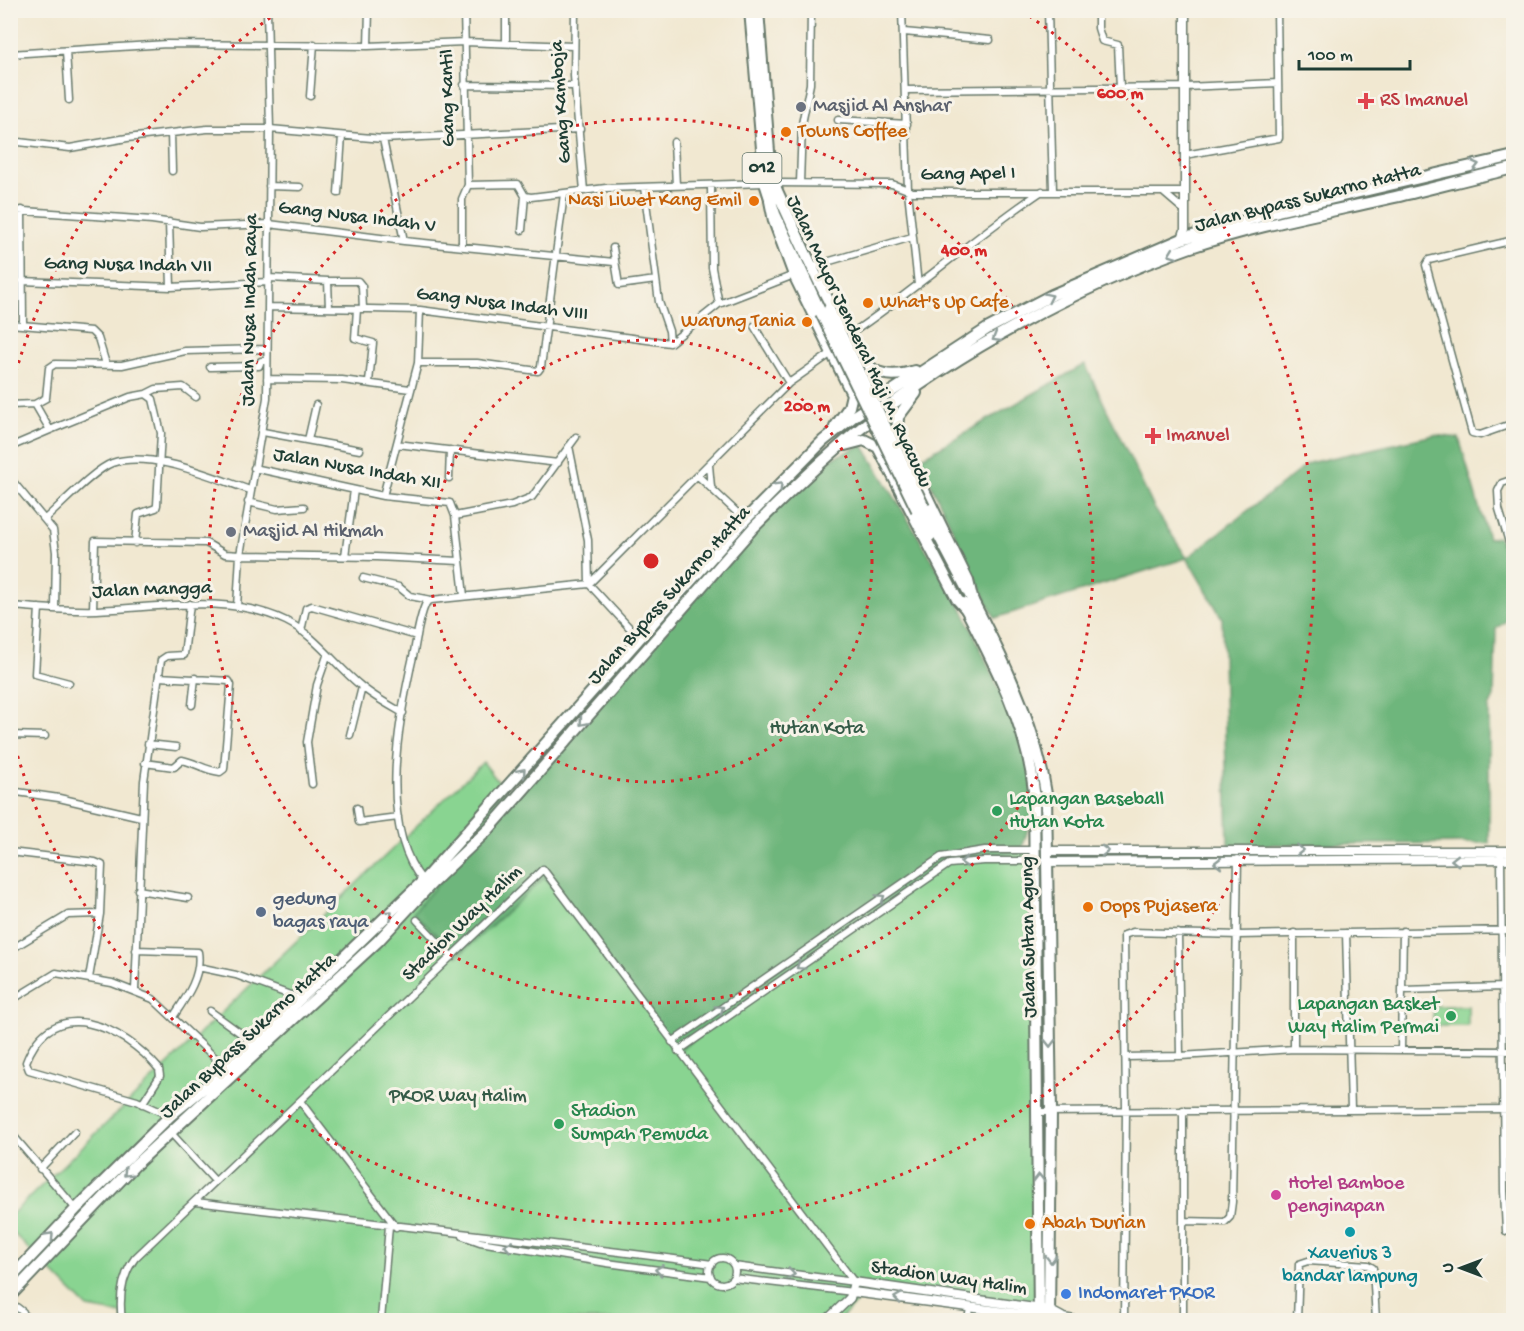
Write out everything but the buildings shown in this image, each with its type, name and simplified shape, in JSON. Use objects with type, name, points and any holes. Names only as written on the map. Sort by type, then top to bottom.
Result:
[{"type":"main road","name":"Jalan Mayor Jenderal Haji M. Ryacudu","points":[[750,10],[772,190],[825,311],[921,508]]},
{"type":"main road","name":"Jalan Mayor Jenderal Haji M. Ryacudu","points":[[758,10],[772,190]]},
{"type":"main road","name":"Jalan Bypass Sukarno Hatta","points":[[1456,176],[1514,156]]},
{"type":"main road","name":"Jalan Bypass Sukarno Hatta","points":[[10,1279],[76,1209],[170,1116],[227,1069],[423,881],[745,520],[824,441],[870,404],[987,329],[1030,306],[1182,239],[1278,211],[1456,176],[1514,168]]},
{"type":"main road","name":"Jalan Bypass Sukarno Hatta","points":[[10,1296],[115,1185],[378,941],[432,883],[489,829],[753,528],[868,423],[924,383],[1042,312],[1178,252],[1263,226],[1429,182]]},
{"type":"main road","points":[[772,190],[868,373],[869,384],[866,390],[860,393],[849,387]]},
{"type":"main road","points":[[772,190],[774,221],[794,274],[849,387],[851,404],[824,441]]},
{"type":"main road","points":[[857,350],[868,365],[881,373],[898,374],[926,367]]},
{"type":"main road","points":[[897,435],[900,414],[924,383]]},
{"type":"main road","points":[[886,426],[897,435],[968,581],[970,608],[957,599],[878,447],[874,434],[878,427],[886,426]]},
{"type":"main road","points":[[837,449],[864,440],[878,447]]},
{"type":"main road","name":"Jalan Sultan Agung","points":[[921,508],[970,608],[1008,695],[1031,759],[1041,856],[1051,1112],[1044,1316]]},
{"type":"main road","points":[[664,610],[673,619]]},
{"type":"main road","name":"Jalan Sultan Agung","points":[[1041,856],[1038,1112],[1044,1316]]},
{"type":"street","name":"Jalan Nusa Indah Raya","points":[[237,607],[240,555],[254,468],[263,432],[267,379],[270,129],[267,10]]},
{"type":"street","points":[[368,46],[369,10]]},
{"type":"street","name":"Gang Kantil","points":[[462,246],[462,199],[468,185],[464,10]]},
{"type":"street","points":[[506,10],[506,43]]},
{"type":"street","name":"Gang Kamboja","points":[[575,10],[573,46],[584,191]]},
{"type":"street","points":[[800,183],[802,124],[810,84],[811,10]]},
{"type":"street","points":[[902,10],[908,191],[918,285]]},
{"type":"street","points":[[1048,10],[1053,191]]},
{"type":"street","points":[[1098,10],[1098,28],[1102,41],[1118,45],[1120,87]]},
{"type":"street","points":[[1182,239],[1185,211],[1185,10]]},
{"type":"street","points":[[1185,155],[1279,138],[1277,10]]},
{"type":"street","points":[[904,32],[990,40]]},
{"type":"street","points":[[10,54],[116,45],[368,46],[465,42],[573,46]]},
{"type":"street","points":[[310,96],[314,44]]},
{"type":"street","points":[[66,51],[69,100]]},
{"type":"street","points":[[906,90],[1185,87],[1278,82]]},
{"type":"street","points":[[464,85],[575,86]]},
{"type":"street","points":[[837,120],[907,124]]},
{"type":"street","points":[[10,141],[70,148],[207,129],[270,129],[383,140],[580,129]]},
{"type":"street","points":[[171,133],[172,171]]},
{"type":"street","points":[[338,193],[342,136]]},
{"type":"street","points":[[383,140],[404,241]]},
{"type":"street","points":[[674,142],[676,186]]},
{"type":"street","name":"Gang Apel I","points":[[525,196],[676,186],[772,190],[800,183],[892,184],[908,191],[1185,192]]},
{"type":"street","points":[[468,185],[518,184],[525,196],[522,230]]},
{"type":"street","points":[[269,186],[300,187]]},
{"type":"street","points":[[711,186],[712,268],[719,304]]},
{"type":"street","points":[[644,187],[656,280],[670,343],[719,304],[794,274]]},
{"type":"street","points":[[849,335],[918,285],[991,225],[1042,190]]},
{"type":"street","points":[[1163,193],[1185,211]]},
{"type":"street","points":[[418,363],[477,363],[538,371],[541,367],[564,194]]},
{"type":"street","name":"Gang Nusa Indah V","points":[[10,210],[169,222],[209,228],[269,224],[404,241],[614,262]]},
{"type":"street","points":[[22,210],[23,324]]},
{"type":"street","points":[[169,222],[171,286]]},
{"type":"street","points":[[813,266],[912,237]]},
{"type":"street","points":[[1514,240],[1429,260],[1426,266],[1472,433],[1480,435],[1511,424],[1514,442]]},
{"type":"street","points":[[612,248],[618,283],[621,285],[656,280]]},
{"type":"street","name":"Gang Nusa Indah VII","points":[[22,280],[171,286],[269,280]]},
{"type":"street","points":[[269,280],[358,281],[362,286],[355,338],[373,343],[369,382]]},
{"type":"street","points":[[328,281],[329,308]]},
{"type":"street","name":"Gang Nusa Indah VIII","points":[[268,307],[420,310],[670,343]]},
{"type":"street","points":[[383,496],[418,363],[420,310]]},
{"type":"street","points":[[10,324],[91,331],[98,338],[106,364]]},
{"type":"street","points":[[754,326],[789,383]]},
{"type":"street","points":[[10,405],[35,404],[47,395],[51,366],[55,364],[122,365],[185,351],[267,349]]},
{"type":"street","points":[[363,578],[399,587],[410,597],[431,600],[589,584],[789,383],[833,352]]},
{"type":"street","points":[[210,368],[259,366],[261,361],[267,361]]},
{"type":"street","points":[[267,379],[369,382],[410,389]]},
{"type":"street","points":[[10,447],[130,397],[146,394],[156,389],[183,387],[196,397]]},
{"type":"street","points":[[135,543],[138,514],[156,508],[158,505],[161,433],[153,399],[146,394]]},
{"type":"street","points":[[35,404],[50,430]]},
{"type":"street","points":[[308,440],[316,405]]},
{"type":"street","points":[[263,432],[360,450]]},
{"type":"street","points":[[464,596],[455,516],[523,503],[539,489],[576,437]]},
{"type":"street","points":[[397,444],[558,463]]},
{"type":"street","points":[[569,446],[588,540],[589,584],[639,638]]},
{"type":"street","points":[[449,478],[450,450]]},
{"type":"street","points":[[45,519],[105,466],[128,461],[160,462],[250,490]]},
{"type":"street","points":[[708,465],[711,488]]},
{"type":"street","name":"Jalan Nusa Indah XII","points":[[254,468],[383,496],[450,503],[455,516]]},
{"type":"street","points":[[698,476],[745,520]]},
{"type":"street","points":[[10,477],[52,530],[55,540],[55,608]]},
{"type":"street","points":[[1514,479],[1502,483],[1497,498],[1514,559]]},
{"type":"street","points":[[345,556],[354,490]]},
{"type":"street","points":[[248,502],[277,509],[304,507]]},
{"type":"street","points":[[93,610],[95,541],[206,543],[225,554],[240,555],[345,556],[460,561]]},
{"type":"street","points":[[423,881],[407,854],[398,817],[395,776],[403,713],[417,636],[423,610],[431,600]]},
{"type":"street","points":[[135,990],[145,763],[163,657],[184,655],[190,604]]},
{"type":"street","name":"Jalan Mangga","points":[[10,606],[93,610],[190,604],[237,607],[286,621],[301,631],[362,687],[403,713]]},
{"type":"street","points":[[301,631],[306,608],[312,606],[417,636]]},
{"type":"street","points":[[39,608],[35,674],[69,683]]},
{"type":"street","points":[[312,784],[307,742],[316,685],[327,656]]},
{"type":"street","points":[[145,763],[174,767],[182,760],[194,763],[202,769],[222,772],[231,685],[225,679],[159,677]]},
{"type":"street","points":[[192,705],[195,678]]},
{"type":"street","points":[[351,735],[362,687]]},
{"type":"street","points":[[10,735],[45,736]]},
{"type":"street","points":[[148,744],[176,747]]},
{"type":"street","points":[[10,791],[59,798],[141,817]]},
{"type":"street","points":[[357,808],[359,822],[398,817]]},
{"type":"street","points":[[672,1042],[941,857],[985,850],[1041,856],[1238,863],[1501,855],[1514,851]]},
{"type":"street","points":[[1183,1221],[1215,1223],[1224,1222],[1230,1217],[1236,1052],[1238,850]]},
{"type":"street","points":[[678,1051],[949,864],[1041,856],[1238,850],[1501,855],[1514,860]]},
{"type":"street","points":[[10,852],[25,852],[100,863],[103,868],[100,914],[89,978]]},
{"type":"street","points":[[1501,855],[1505,1052],[1503,1109],[1510,1166],[1504,1191],[1506,1231],[1514,1234]]},
{"type":"street","name":"Stadion Way Halim","points":[[124,1320],[122,1290],[129,1267],[215,1181],[543,869],[853,1287]]},
{"type":"street","points":[[138,890],[188,898]]},
{"type":"street","points":[[10,950],[63,917],[75,914],[100,914]]},
{"type":"street","points":[[417,920],[452,957]]},
{"type":"street","points":[[1124,1320],[1126,1110],[1124,935],[1133,932],[1238,935],[1514,930]]},
{"type":"street","points":[[1401,1050],[1403,931]]},
{"type":"street","points":[[1178,933],[1180,1056]]},
{"type":"street","points":[[1294,933],[1294,1049]]},
{"type":"street","points":[[1346,933],[1351,1109]]},
{"type":"street","points":[[136,950],[196,950],[199,955],[192,989],[174,1017]]},
{"type":"street","points":[[198,967],[236,975],[301,999]]},
{"type":"street","points":[[10,1000],[52,974],[89,978],[135,990],[153,999],[174,1017],[227,1069]]},
{"type":"street","points":[[1403,990],[1503,987]]},
{"type":"street","points":[[210,1011],[254,1043]]},
{"type":"street","points":[[142,1104],[160,1076],[159,1069],[130,1044],[108,1030],[81,1023],[64,1022],[51,1026],[37,1041],[26,1062],[29,1070],[142,1104],[170,1116]]},
{"type":"street","points":[[1125,1057],[1294,1049],[1348,1052],[1514,1051]]},
{"type":"street","points":[[300,1101],[393,1226],[381,1320]]},
{"type":"street","points":[[1038,1112],[1514,1109]]},
{"type":"street","points":[[1183,1110],[1183,1320]]},
{"type":"street","points":[[10,1132],[76,1209]]},
{"type":"street","points":[[40,1169],[75,1132]]},
{"type":"street","points":[[171,1133],[215,1181]]},
{"type":"street","points":[[1504,1191],[1514,1191]]},
{"type":"street","points":[[196,1202],[712,1264],[723,1259],[734,1266],[733,1278],[721,1284],[711,1277],[581,1259],[480,1242],[460,1235]]},
{"type":"street","points":[[541,1252],[543,1242]]},
{"type":"street","points":[[581,1259],[582,1247]]},
{"type":"street","points":[[1297,1320],[1299,1264],[1308,1261],[1368,1265],[1373,1268],[1376,1320]]},
{"type":"street","points":[[711,1277],[712,1264]]},
{"type":"street","name":"Stadion Way Halim","points":[[734,1266],[970,1308],[1044,1316]]},
{"type":"street","name":"Stadion Way Halim","points":[[733,1278],[853,1287],[1044,1316]]},
{"type":"street","name":"Stadion Way Halim","points":[[827,1320],[853,1287]]},
{"type":"street","points":[[10,1302],[23,1312],[25,1320]]},
{"type":"street","points":[[968,1320],[970,1308]]},
{"type":"street","points":[[1044,1316],[1074,1320]]},
{"type":"green space","points":[[1085,364],[1154,508],[1187,558],[995,618],[919,459]]},
{"type":"green space","points":[[1434,435],[1459,438],[1488,538],[1499,537],[1513,595],[1513,615],[1496,629],[1494,697],[1489,708],[1489,843],[1228,845],[1222,618],[1187,558],[1309,463]]},
{"type":"green space","name":"Hutan Kota","points":[[863,445],[964,612],[1030,758],[1035,805],[1021,852],[946,860],[678,1051],[545,877],[458,956],[413,912],[785,495],[833,458]]},
{"type":"green space","name":"PKOR Way Halim","points":[[483,762],[696,1038],[946,860],[984,851],[1035,852],[1039,1312],[868,1290],[840,1320],[123,1320],[122,1314],[88,1308],[11,1231],[11,1215]]},
{"type":"green space","name":"Lapangan Basket Way Halim Permai","points":[[1433,1006],[1468,1006],[1468,1026],[1433,1026]]},
{"type":"place","name":"RS Imanuel","points":[[1366,101]]},
{"type":"place","name":"Masjid Al Anshar","points":[[801,107]]},
{"type":"place","name":"Towns Coffee","points":[[786,132]]},
{"type":"place","name":"Nasi Liwet Kang Emil","points":[[754,201]]},
{"type":"place","name":"What's Up Cafe","points":[[868,303]]},
{"type":"place","name":"Warung Tania","points":[[807,322]]},
{"type":"place","name":"Imanuel","points":[[1153,436]]},
{"type":"place","name":"Masjid Al Hikmah","points":[[231,532]]},
{"type":"place","name":"Lapangan Baseball Hutan Kota","points":[[997,811]]},
{"type":"place","name":"Oops Pujasera","points":[[1088,907]]},
{"type":"place","name":"gedung bagas raya","points":[[261,912]]},
{"type":"place","name":"Lapangan Basket Way Halim Permai","points":[[1451,1016]]},
{"type":"place","name":"Stadion Sumpah Pemuda","points":[[559,1124]]},
{"type":"place","name":"Hotel Bamboe penginapan","points":[[1276,1195]]},
{"type":"place","name":"Abah Durian","points":[[1030,1224]]},
{"type":"place","name":"Xaverius 3 bandar lampung","points":[[1350,1232]]},
{"type":"place","name":"Indomaret PKOR","points":[[1066,1294]]}]
